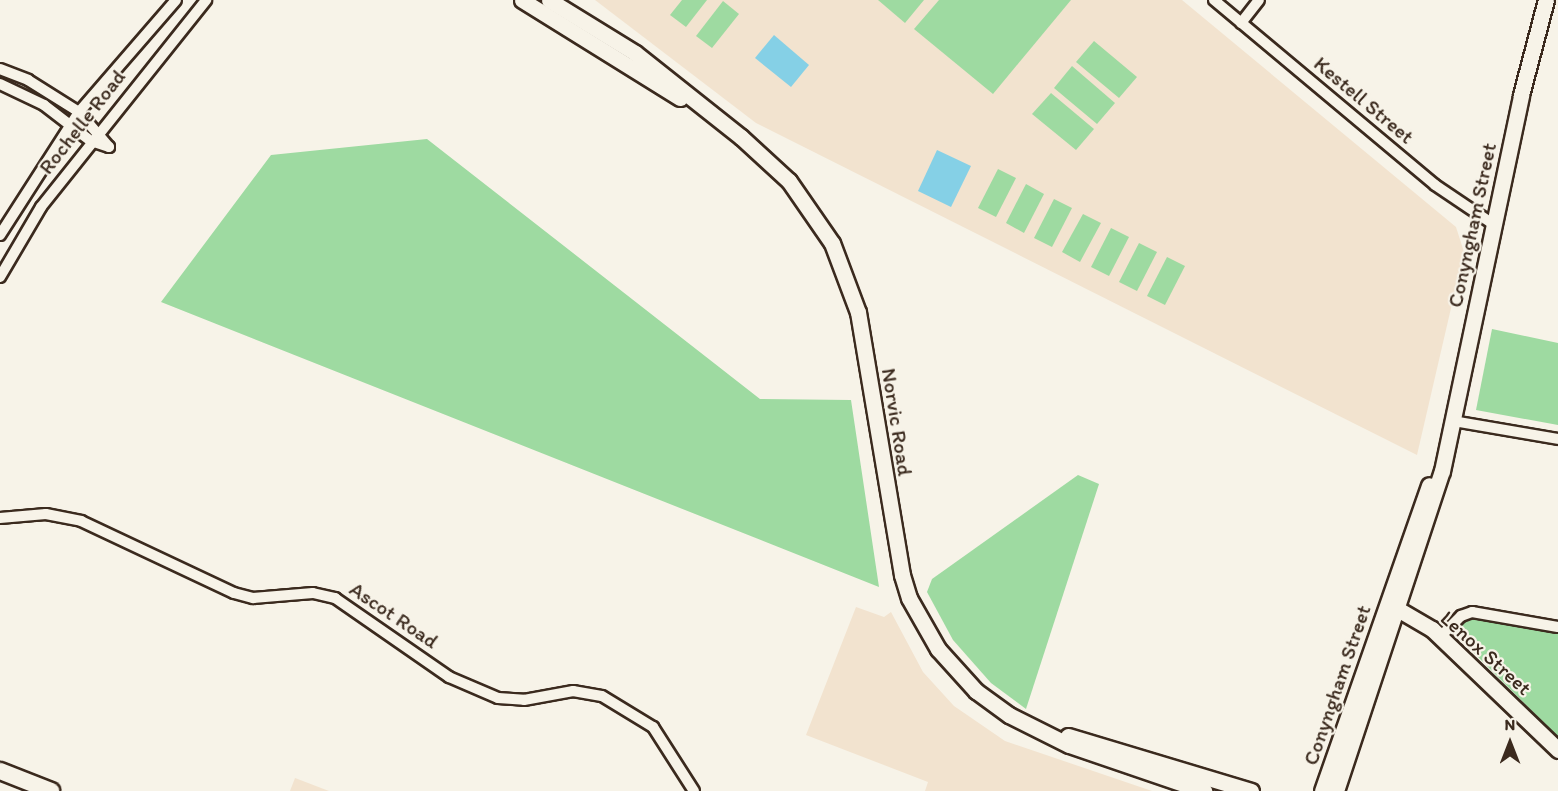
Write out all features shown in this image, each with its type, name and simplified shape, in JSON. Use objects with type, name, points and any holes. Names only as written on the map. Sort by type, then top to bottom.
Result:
[{"type":"main road","points":[[0,771],[51,791]]},
{"type":"street","name":"Rochelle Road","points":[[0,235],[78,112],[176,0]]},
{"type":"street","name":"Rochelle Road","points":[[0,277],[41,207],[98,131],[206,0]]},
{"type":"street","name":"Norvic Road","points":[[522,0],[710,113]]},
{"type":"street","name":"Norvic Road","points":[[549,0],[635,53],[789,181],[841,260],[858,312],[891,520],[909,598],[938,649],[976,691],[1009,715],[1069,745],[1204,791]]},
{"type":"street","name":"Kestell Street","points":[[1214,0],[1435,185],[1493,224]]},
{"type":"street","points":[[1241,23],[1259,0]]},
{"type":"street","name":"Conyngham Street","points":[[1336,791],[1434,499],[1453,421],[1493,224],[1543,1]]},
{"type":"street","points":[[0,69],[28,80],[78,112],[98,131],[109,147],[91,141],[70,123],[33,98],[0,84]]},
{"type":"street","points":[[1453,421],[1558,439]]},
{"type":"street","name":"Ascot Road","points":[[0,518],[46,513],[81,521],[234,593],[253,598],[313,593],[335,598],[449,676],[498,698],[524,700],[573,690],[602,696],[653,727],[694,791]]},
{"type":"street","points":[[1440,637],[1461,616],[1472,612],[1558,627]]},
{"type":"street","name":"Conyngham Street","points":[[1322,791],[1394,613]]},
{"type":"street","name":"Lenox Street","points":[[1394,613],[1440,637],[1558,750]]},
{"type":"street","name":"Norvic Road","points":[[1042,731],[1146,756],[1251,791]]},
{"type":"shaded area","points":[[595,0],[1182,0],[1456,227],[1464,252],[1417,455],[756,123]]},
{"type":"shaded area","points":[[856,607],[884,617],[891,612],[923,672],[954,706],[1005,741],[1152,791],[925,791],[928,782],[806,735]]},
{"type":"shaded area","points":[[295,778],[329,791],[290,791]]},
{"type":"green space","points":[[682,0],[707,0],[686,27],[670,15]]},
{"type":"green space","points":[[878,0],[924,0],[905,23]]},
{"type":"green space","points":[[939,0],[1071,0],[993,94],[914,29]]},
{"type":"green space","points":[[723,1],[739,14],[712,48],[696,36]]},
{"type":"green space","points":[[1094,41],[1137,77],[1119,98],[1076,62]]},
{"type":"green space","points":[[1072,66],[1115,103],[1097,124],[1054,88]]},
{"type":"green space","points":[[1051,93],[1094,129],[1076,150],[1032,114]]},
{"type":"green space","points":[[427,139],[760,399],[851,400],[879,587],[161,302],[271,155]]},
{"type":"green space","points":[[998,169],[1016,178],[996,217],[978,208]]},
{"type":"green space","points":[[1026,184],[1044,194],[1024,233],[1006,223]]},
{"type":"green space","points":[[1054,199],[1072,208],[1052,247],[1034,238]]},
{"type":"green space","points":[[1083,214],[1101,223],[1080,262],[1062,252]]},
{"type":"green space","points":[[1111,228],[1129,237],[1109,276],[1091,267]]},
{"type":"green space","points":[[1139,243],[1157,252],[1137,291],[1119,282]]},
{"type":"green space","points":[[1167,257],[1185,266],[1165,305],[1147,296]]},
{"type":"green space","points":[[1492,329],[1558,343],[1558,425],[1476,410]]},
{"type":"green space","points":[[1078,475],[1099,484],[1026,709],[991,683],[953,640],[927,592],[932,579]]},
{"type":"green space","points":[[1471,616],[1558,634],[1558,737],[1454,633]]},
{"type":"water","points":[[774,35],[809,65],[791,87],[755,58]]},
{"type":"water","points":[[937,150],[971,166],[951,207],[918,191]]}]
